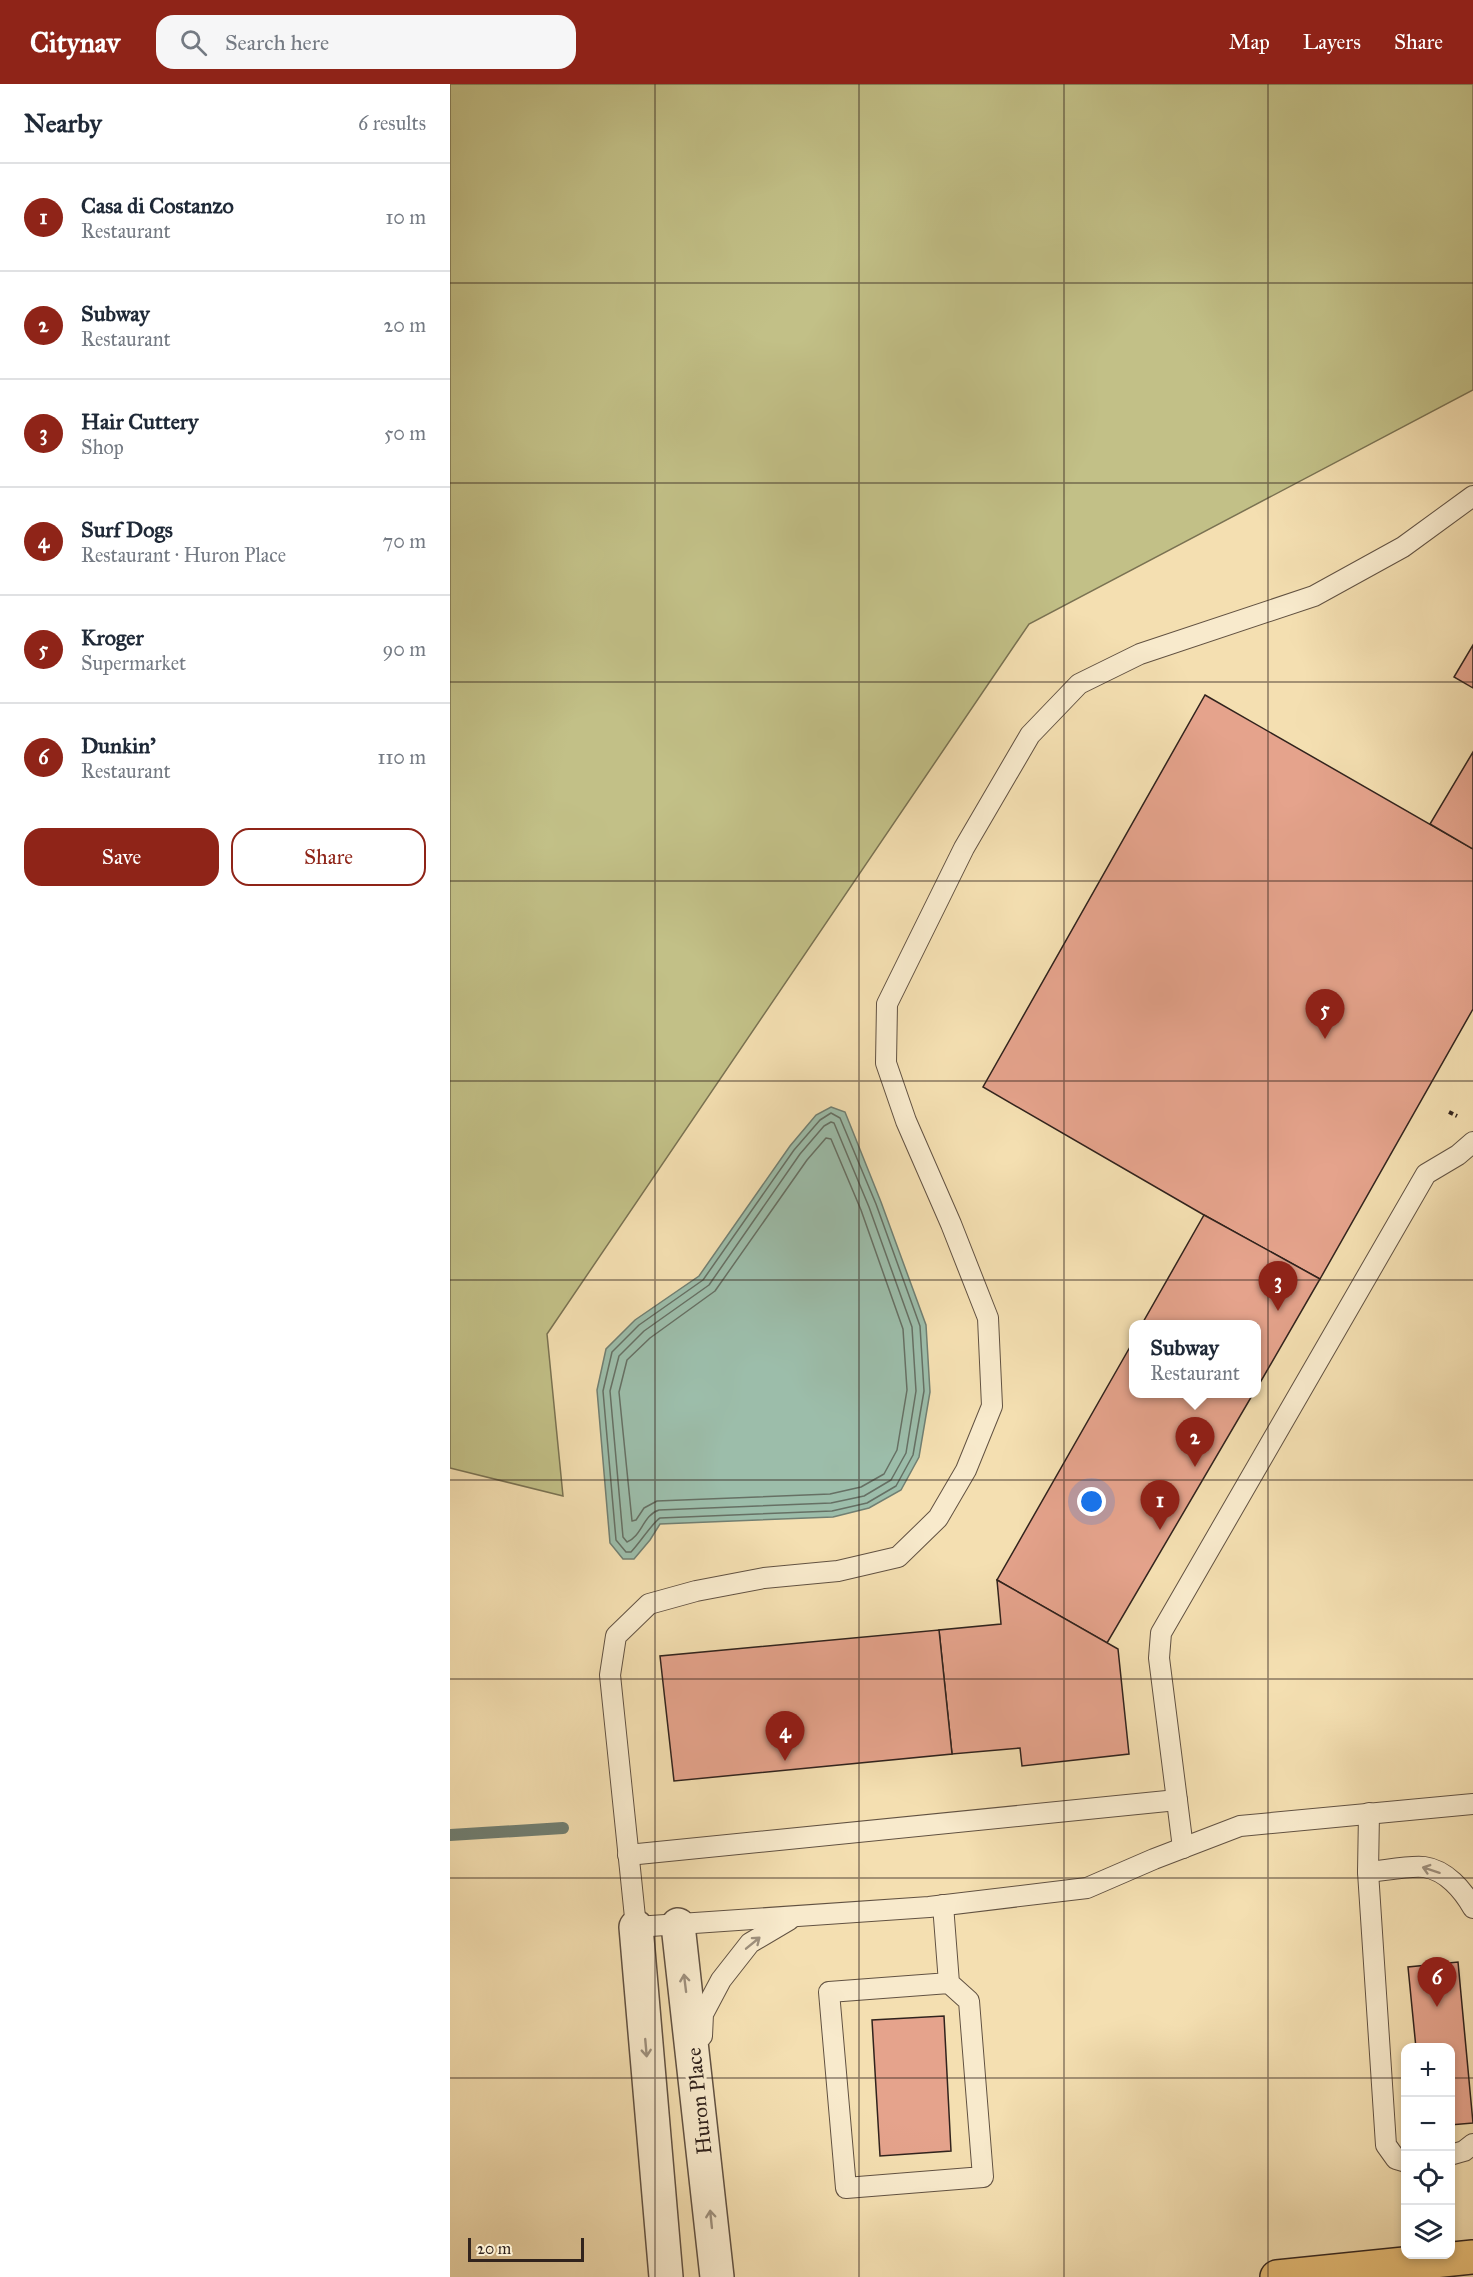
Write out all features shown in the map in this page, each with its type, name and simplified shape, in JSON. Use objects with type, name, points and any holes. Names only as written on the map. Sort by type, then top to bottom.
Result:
[{"type":"highway","points":[[1277,2277],[1473,2257]]},
{"type":"street","name":"Huron Place","points":[[678,1925],[717,2277]]},
{"type":"street","points":[[636,1927],[666,2277]]},
{"type":"lane","points":[[1473,496],[1403,547],[1314,596],[1140,654],[1079,684],[1030,735],[964,848],[887,1005],[886,1063],[906,1121],[951,1224],[988,1318],[992,1406],[966,1470],[938,1518],[898,1557],[838,1571],[764,1578],[649,1604],[616,1636],[610,1675],[636,1927],[943,1905],[1087,1888],[1240,1826],[1473,1804]]},
{"type":"lane","points":[[1183,1848],[1159,1658],[1161,1633],[1426,1174],[1458,1155],[1473,1142]]},
{"type":"lane","points":[[628,1855],[1177,1800]]},
{"type":"lane","points":[[1369,1813],[1368,1872],[1386,2145],[1396,2159],[1401,2160]]},
{"type":"lane","points":[[1368,1872],[1424,1867],[1445,1875],[1466,1895],[1473,1908]]},
{"type":"lane","points":[[943,1905],[949,1983],[969,2001],[983,2177],[846,2188],[829,1992],[949,1983]]},
{"type":"lane","points":[[698,2090],[703,2014],[721,1980],[750,1943],[794,1917]]},
{"type":"lane","points":[[1455,2154],[1473,2145]]},
{"type":"shaded area","points":[[450,84],[1473,84],[1473,390],[1029,624],[547,1334],[563,1496],[450,1468]]},
{"type":"water","points":[[831,1107],[845,1112],[926,1325],[930,1392],[919,1457],[901,1490],[869,1508],[833,1517],[660,1524],[634,1559],[623,1559],[610,1543],[597,1390],[606,1349],[635,1320],[699,1276],[790,1146],[816,1115]]},
{"type":"building","points":[[1473,645],[1473,688],[1454,677]]},
{"type":"building","points":[[1205,695],[1473,849],[1473,1009],[1320,1279],[1204,1215],[983,1087]]},
{"type":"building","points":[[1473,752],[1473,849],[1430,824]]},
{"type":"building","points":[[1204,1215],[1320,1279],[1261,1381],[1261,1320],[1144,1320]]},
{"type":"building","points":[[1129,1349],[1129,1398],[1251,1398],[1107,1643],[997,1580]]},
{"type":"building","points":[[997,1580],[1118,1649],[1129,1754],[1022,1766],[1020,1748],[952,1754],[939,1630],[1001,1624]]},
{"type":"building","points":[[939,1630],[952,1754],[674,1781],[660,1656]]},
{"type":"building","points":[[1458,1962],[1473,2123],[1455,2125],[1455,2043],[1416,2043],[1408,1967]]},
{"type":"building","points":[[944,2016],[951,2151],[880,2156],[872,2020]]},
{"type":"waterway","points":[[450,1835],[563,1828]]},
{"type":"place","name":"Kroger","points":[[1325,1039]]},
{"type":"place","name":"Hair Cuttery","points":[[1278,1311]]},
{"type":"place","name":"Subway","points":[[1195,1467]]},
{"type":"place","name":"Casa di Costanzo","points":[[1160,1530]]},
{"type":"place","name":"Surf Dogs","points":[[785,1761]]},
{"type":"place","name":"Dunkin'","points":[[1437,2007]]}]
